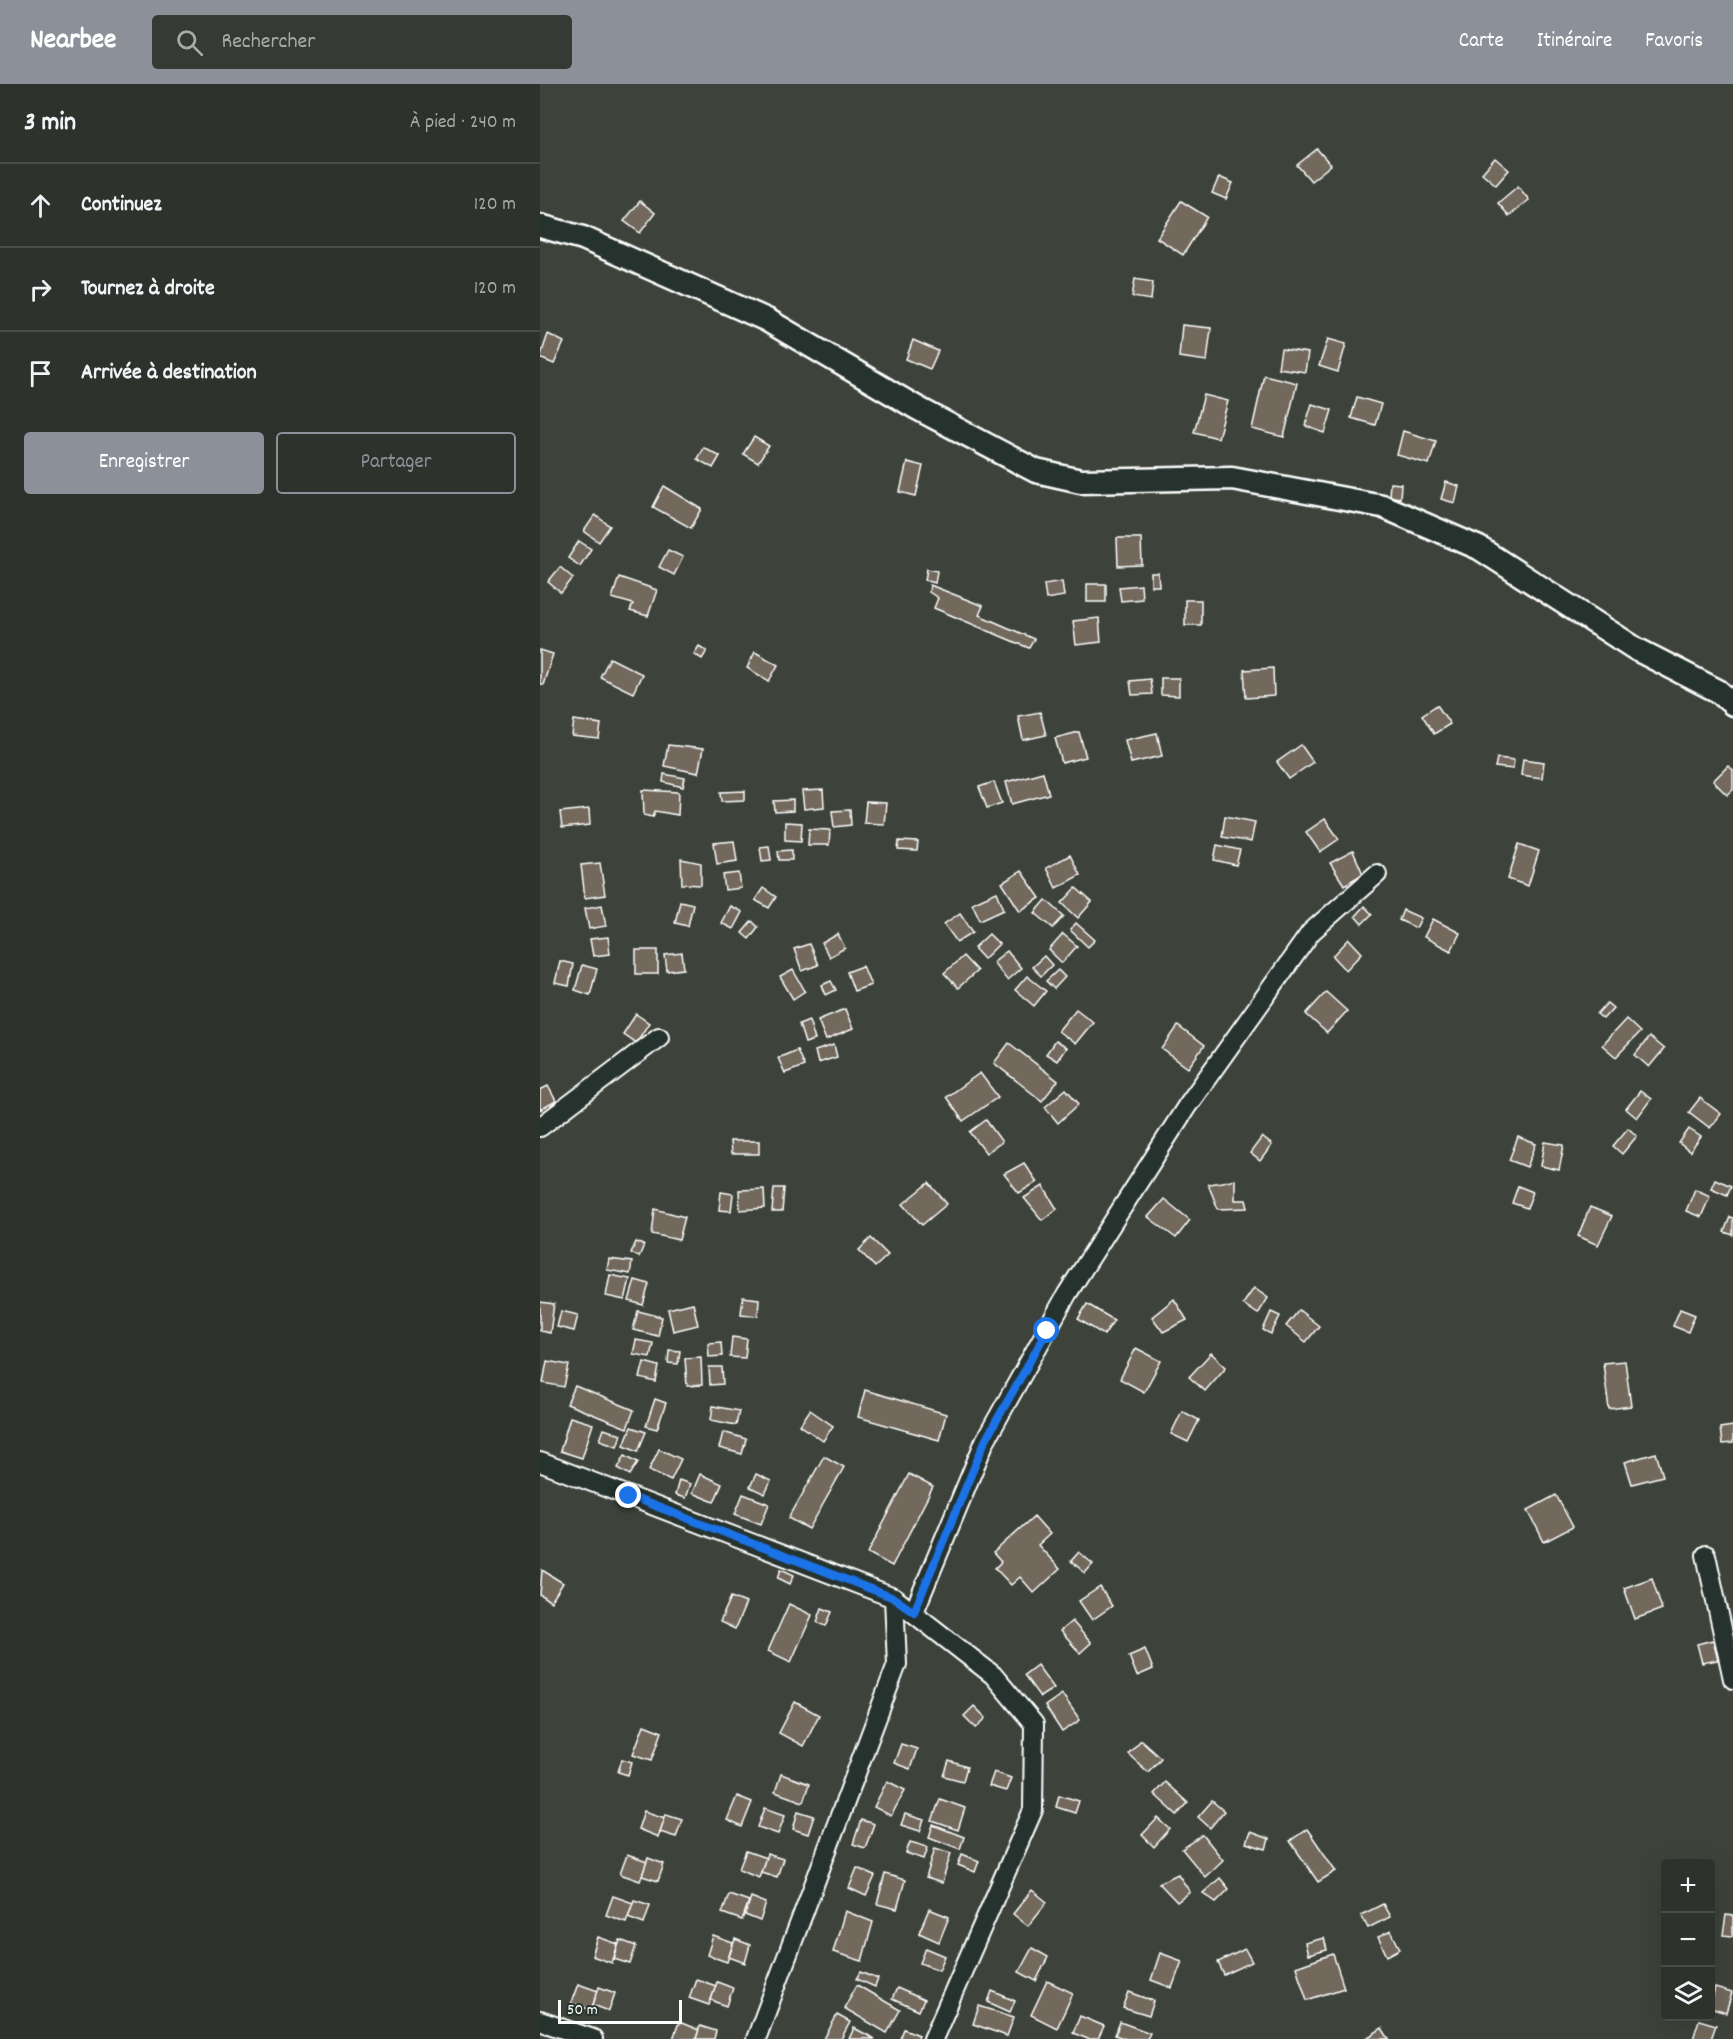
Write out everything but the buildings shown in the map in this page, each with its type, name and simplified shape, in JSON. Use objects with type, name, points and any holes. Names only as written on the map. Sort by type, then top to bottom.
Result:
[{"type":"street","points":[[540,226],[583,238],[767,320],[917,408],[1035,471],[1081,481],[1232,478],[1382,506],[1479,548],[1636,650],[1718,691],[1733,704]]},
{"type":"street","points":[[914,1612],[985,1441],[1067,1294],[1187,1106],[1311,932],[1377,874]]},
{"type":"street","points":[[540,1127],[659,1037]]},
{"type":"street","points":[[540,1461],[894,1598],[993,1675],[1034,1724],[1033,1810],[933,2039]]},
{"type":"street","points":[[1706,1555],[1733,1679]]},
{"type":"street","points":[[756,2039],[897,1664],[894,1598]]},
{"type":"street","points":[[540,2021],[593,2039]]},
{"type":"route","points":[[629,1496],[894,1598],[914,1612],[985,1441],[1047,1331]]}]
